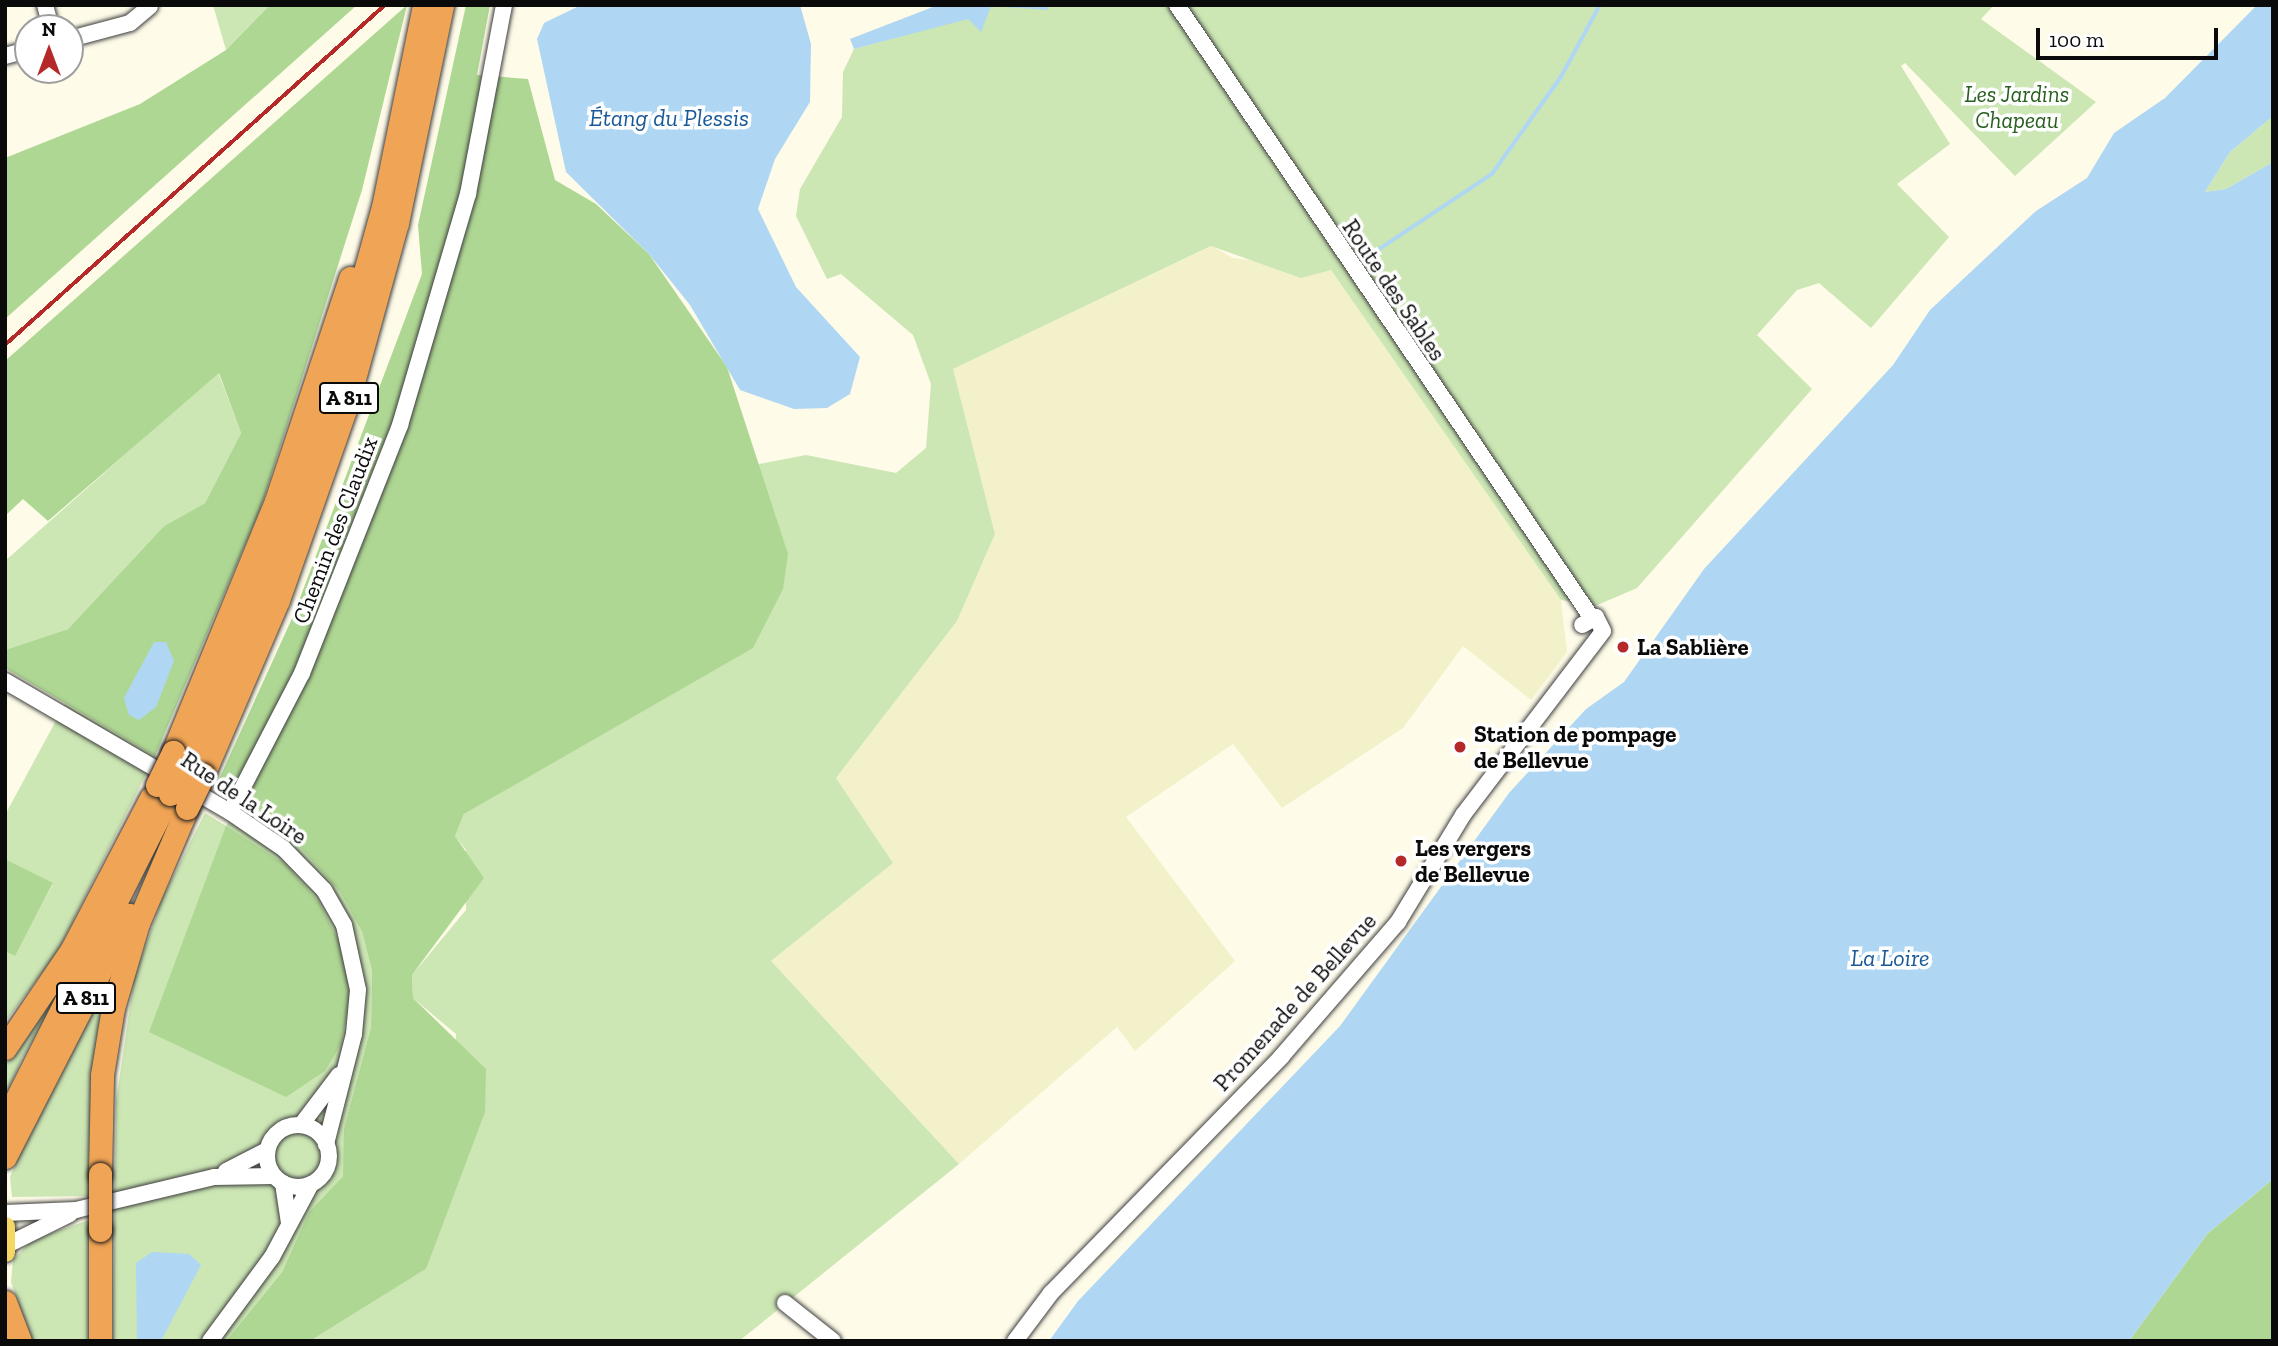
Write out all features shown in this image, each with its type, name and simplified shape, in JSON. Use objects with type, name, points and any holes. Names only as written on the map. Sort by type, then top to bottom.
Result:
[{"type":"highway","points":[[5,1048],[171,796],[187,764],[372,210],[383,206],[424,5]]},
{"type":"highway","name":"A 811","points":[[5,1122],[187,764],[278,600],[347,404],[403,198],[442,5]]},
{"type":"highway","name":"A 811","points":[[5,1157],[169,842],[171,796]]},
{"type":"highway","points":[[100,1341],[102,1075],[113,1008],[169,842]]},
{"type":"highway","points":[[5,1301],[20,1341]]},
{"type":"street","name":"Chemin des Claudix","points":[[230,812],[302,673],[397,436],[468,194],[504,5]]},
{"type":"street","name":"Route des Sables","points":[[1177,5],[1573,599],[1588,628]]},
{"type":"street","points":[[84,35],[130,23],[150,6]]},
{"type":"street","name":"Promenade de Bellevue","points":[[1015,1341],[1051,1293],[1366,962],[1574,664],[1588,628]]},
{"type":"street","name":"Rue de la Loire","points":[[5,681],[230,812],[299,862],[344,925],[358,1012],[327,1144]]},
{"type":"street","name":"Rue de la Loire","points":[[301,1125],[343,1068]]},
{"type":"street","points":[[6,1241],[76,1210],[214,1177],[267,1150],[277,1133],[301,1125],[327,1144],[328,1165],[311,1184],[288,1227],[210,1341]]},
{"type":"street","points":[[267,1150],[278,1179],[288,1227]]},
{"type":"street","points":[[214,1177],[278,1179],[311,1184]]},
{"type":"street","points":[[5,1213],[76,1210]]},
{"type":"street","points":[[785,1303],[833,1341]]},
{"type":"shaded area","points":[[1212,246],[1233,258],[1331,270],[1561,600],[1567,652],[1531,700],[1463,646],[1403,728],[1282,808],[1233,744],[1126,817],[1235,961],[1135,1051],[1117,1027],[959,1164],[771,961],[893,863],[836,778],[957,621],[995,534],[953,369]]},
{"type":"green space","points":[[213,5],[270,5],[226,50]]},
{"type":"green space","points":[[270,5],[357,5],[5,319],[5,158],[140,104],[226,50]]},
{"type":"green space","points":[[407,5],[362,190],[261,507],[155,756],[5,668],[5,650],[68,629],[164,526],[205,503],[241,433],[219,373],[48,521],[23,499],[5,516],[5,361]]},
{"type":"green space","points":[[466,5],[490,5],[477,75],[528,79],[555,180],[596,204],[649,254],[727,367],[788,554],[783,589],[753,648],[464,814],[455,836],[484,878],[412,975],[413,998],[486,1069],[485,1112],[426,1269],[310,1341],[226,1341],[282,1272],[309,1212],[343,1176],[344,1128],[371,1027],[372,971],[362,932],[340,892],[294,841],[215,788],[294,614],[422,274],[418,225]]},
{"type":"green space","name":"Les Jardins Chapeau","points":[[1994,5],[1981,19],[2096,102],[2015,176],[1905,63],[1901,66],[1950,144],[1897,184],[1949,237],[1871,328],[1819,283],[1797,290],[1757,335],[1812,389],[1637,588],[1595,606],[1561,600],[1331,270],[1301,278],[1211,246],[953,369],[995,534],[957,621],[836,778],[893,863],[771,961],[959,1164],[739,1341],[310,1341],[426,1269],[451,1189],[456,1034],[413,998],[412,975],[466,910],[466,850],[455,836],[464,814],[569,751],[776,517],[754,465],[806,455],[896,473],[926,448],[931,384],[913,335],[841,274],[827,279],[796,216],[800,189],[842,117],[843,72],[854,49],[968,18],[991,6]]},
{"type":"green space","points":[[2273,116],[2273,162],[2226,189],[2205,192],[2230,152]]},
{"type":"green space","points":[[218,372],[241,433],[205,503],[164,526],[68,629],[5,650],[5,561]]},
{"type":"green space","points":[[65,704],[155,756],[57,953],[5,1022],[5,951],[15,955],[53,884],[5,859],[5,815]]},
{"type":"green space","points":[[241,804],[294,841],[340,892],[362,932],[372,971],[371,1027],[344,1128],[348,1160],[343,1176],[309,1212],[282,1272],[226,1341],[113,1341],[116,1101],[134,979],[162,899],[205,813],[226,826]]},
{"type":"green space","points":[[226,826],[285,864],[319,902],[346,956],[350,996],[341,1044],[325,1071],[286,1097],[149,1032]]},
{"type":"green space","points":[[5,859],[53,883],[15,956],[5,951]]},
{"type":"green space","points":[[60,992],[22,1058],[5,1097],[5,1066]]},
{"type":"green space","points":[[100,994],[106,994],[92,1196],[12,1197],[10,1177],[31,1127]]},
{"type":"green space","points":[[2273,1179],[2273,1341],[2129,1341],[2207,1234]]},
{"type":"green space","points":[[89,1220],[91,1341],[32,1341],[11,1282],[13,1260],[32,1240]]},
{"type":"water","name":"Étang du Plessis","points":[[581,5],[800,5],[811,44],[810,102],[775,159],[758,209],[796,287],[860,357],[850,394],[827,408],[794,409],[740,390],[690,305],[649,254],[566,172],[537,39],[544,23]]},
{"type":"water","points":[[938,5],[1047,5],[1048,10],[991,6],[981,32],[968,19],[854,49],[850,39]]},
{"type":"water","name":"La Loire","points":[[2257,5],[2273,5],[2273,116],[2230,152],[2205,192],[2226,189],[2273,162],[2273,1179],[2207,1234],[2129,1341],[1049,1341],[1078,1301],[1340,1026],[1509,793],[1586,709],[1624,682],[1704,569],[1893,365],[1930,310],[2036,211],[2087,178],[2114,133],[2165,98]]},
{"type":"water","points":[[154,642],[166,642],[174,661],[156,707],[139,720],[129,715],[124,698]]},
{"type":"water","points":[[152,1252],[189,1254],[201,1265],[161,1341],[137,1341],[136,1263]]},
{"type":"waterway","points":[[1356,257],[1378,250],[1492,174],[1561,77],[1600,5]]},
{"type":"railway","points":[[5,345],[385,5]]},
{"type":"place","name":"La Sablière","points":[[1623,647]]},
{"type":"place","name":"Station de pompage de Bellevue","points":[[1460,747]]},
{"type":"place","name":"Les vergers de Bellevue","points":[[1401,861]]}]
